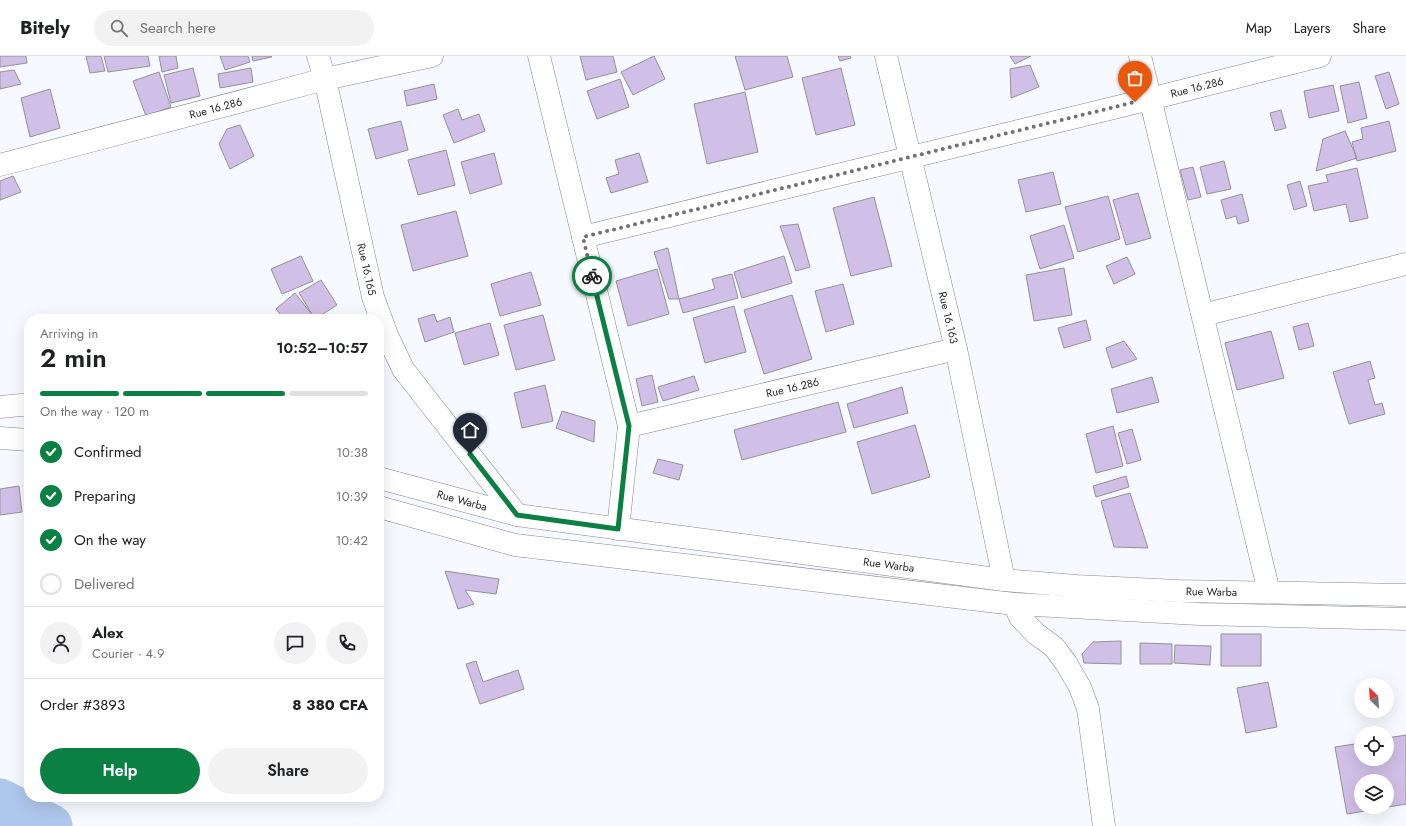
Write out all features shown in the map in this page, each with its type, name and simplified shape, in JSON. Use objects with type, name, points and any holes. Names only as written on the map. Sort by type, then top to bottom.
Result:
[{"type":"street","name":"Rue 16.165","points":[[318,56],[325,80],[373,297],[379,314]]},
{"type":"street","name":"Rue 16.286","points":[[0,166],[325,80],[432,56]]},
{"type":"street","points":[[539,56],[629,426],[618,529]]},
{"type":"street","name":"Rue 16.163","points":[[886,56],[956,349],[1004,580]]},
{"type":"street","points":[[1140,56],[1269,592]]},
{"type":"street","name":"Rue 16.286","points":[[583,237],[1150,99],[1320,56]]},
{"type":"street","points":[[1203,315],[1406,264]]},
{"type":"street","name":"Rue 16.165","points":[[384,327],[404,369],[517,515]]},
{"type":"street","name":"Rue 16.286","points":[[629,426],[956,349]]},
{"type":"street","points":[[0,407],[24,405]]},
{"type":"street","points":[[0,438],[24,440]]},
{"type":"street","name":"Rue Warba","points":[[384,479],[517,515],[1004,580],[1076,586],[1178,591],[1406,595]]},
{"type":"street","points":[[384,508],[515,545],[1014,604],[1199,614],[1406,618]]},
{"type":"street","points":[[1014,604],[1020,617],[1035,632],[1054,647],[1066,663],[1080,687],[1088,709],[1104,826]]},
{"type":"building","points":[[0,56],[26,56],[27,63],[0,67]]},
{"type":"building","points":[[86,56],[101,56],[105,71],[90,73]]},
{"type":"building","points":[[104,56],[148,56],[150,66],[108,72]]},
{"type":"building","points":[[159,56],[176,56],[178,68],[162,72]]},
{"type":"building","points":[[220,56],[248,56],[250,62],[225,70]]},
{"type":"building","points":[[252,56],[271,56],[272,57],[253,61]]},
{"type":"building","points":[[580,56],[613,56],[617,72],[586,80]]},
{"type":"building","points":[[654,56],[665,79],[633,95],[621,72]]},
{"type":"building","points":[[735,56],[787,56],[793,77],[745,90]]},
{"type":"building","points":[[838,56],[850,56],[851,58],[840,61]]},
{"type":"building","points":[[1010,56],[1031,56],[1015,64]]},
{"type":"building","points":[[1030,65],[1039,87],[1011,98],[1010,69]]},
{"type":"building","points":[[193,68],[200,96],[171,103],[164,75]]},
{"type":"building","points":[[251,68],[253,82],[220,88],[218,74]]},
{"type":"building","points":[[841,68],[855,125],[816,135],[802,78]]},
{"type":"building","points":[[14,70],[21,84],[0,89],[0,72]]},
{"type":"building","points":[[159,72],[171,107],[146,116],[133,81]]},
{"type":"building","points":[[1389,72],[1399,104],[1386,109],[1375,76]]},
{"type":"building","points":[[620,79],[629,107],[597,119],[587,91]]},
{"type":"building","points":[[1359,82],[1367,118],[1348,123],[1340,86]]},
{"type":"building","points":[[434,84],[437,99],[407,106],[404,91]]},
{"type":"building","points":[[1333,85],[1339,111],[1309,118],[1304,91]]},
{"type":"building","points":[[50,89],[60,128],[30,137],[21,98]]},
{"type":"building","points":[[745,92],[758,152],[707,164],[694,104]]},
{"type":"building","points":[[458,109],[462,120],[479,114],[485,131],[454,143],[443,115]]},
{"type":"building","points":[[1281,110],[1286,128],[1275,131],[1270,113]]},
{"type":"building","points":[[401,121],[408,150],[376,159],[368,129]]},
{"type":"building","points":[[1389,121],[1396,151],[1357,161],[1352,142],[1363,139],[1361,128]]},
{"type":"building","points":[[240,125],[254,156],[230,169],[219,144],[227,129]]},
{"type":"building","points":[[1345,131],[1357,158],[1316,171],[1323,139]]},
{"type":"building","points":[[446,150],[455,185],[418,195],[408,160]]},
{"type":"building","points":[[494,153],[502,184],[470,194],[461,162]]},
{"type":"building","points":[[639,153],[648,182],[611,193],[606,178],[619,174],[615,160]]},
{"type":"building","points":[[1224,161],[1231,189],[1207,194],[1200,167]]},
{"type":"building","points":[[1193,167],[1201,197],[1188,200],[1180,170]]},
{"type":"building","points":[[1357,168],[1368,218],[1350,222],[1346,204],[1314,211],[1308,186],[1328,182],[1326,175]]},
{"type":"building","points":[[1053,172],[1061,204],[1026,212],[1018,180]]},
{"type":"building","points":[[13,176],[21,192],[0,200],[0,181]]},
{"type":"building","points":[[1300,181],[1307,206],[1294,210],[1287,185]]},
{"type":"building","points":[[1138,193],[1151,238],[1126,245],[1113,200]]},
{"type":"building","points":[[1242,194],[1249,221],[1238,224],[1236,216],[1226,219],[1221,200]]},
{"type":"building","points":[[1108,196],[1120,239],[1078,252],[1065,207]]},
{"type":"building","points":[[874,197],[892,266],[851,276],[833,208]]},
{"type":"building","points":[[456,211],[468,256],[413,271],[401,225]]},
{"type":"building","points":[[798,224],[810,267],[796,271],[780,226]]},
{"type":"building","points":[[1064,225],[1074,258],[1040,269],[1030,236]]},
{"type":"building","points":[[668,248],[679,299],[669,299],[654,252]]},
{"type":"building","points":[[301,256],[313,281],[282,294],[271,269]]},
{"type":"building","points":[[784,256],[792,283],[742,298],[734,272]]},
{"type":"building","points":[[1127,257],[1135,274],[1114,284],[1106,266]]},
{"type":"building","points":[[1064,268],[1072,315],[1034,321],[1026,275]]},
{"type":"building","points":[[657,269],[669,314],[628,326],[616,281]]},
{"type":"building","points":[[531,272],[541,305],[500,316],[491,284]]},
{"type":"building","points":[[732,274],[738,298],[683,313],[679,299],[715,289],[712,279]]},
{"type":"building","points":[[321,280],[337,305],[323,314],[312,314],[299,293]]},
{"type":"building","points":[[843,284],[854,324],[826,332],[815,291]]},
{"type":"building","points":[[295,293],[311,314],[280,314],[276,309]]},
{"type":"building","points":[[792,295],[812,359],[764,374],[744,310]]},
{"type":"building","points":[[734,306],[746,352],[705,363],[693,318]]},
{"type":"building","points":[[434,314],[437,322],[450,317],[454,332],[425,342],[418,319]]},
{"type":"building","points":[[543,315],[555,360],[516,370],[504,325]]},
{"type":"building","points":[[1086,320],[1091,340],[1064,348],[1058,328]]},
{"type":"building","points":[[490,323],[499,355],[464,365],[455,333]]},
{"type":"building","points":[[1308,323],[1314,346],[1299,350],[1293,327]]},
{"type":"building","points":[[1271,331],[1284,378],[1237,390],[1225,343]]},
{"type":"building","points":[[1124,341],[1137,359],[1112,368],[1106,348]]},
{"type":"building","points":[[1370,361],[1375,378],[1368,380],[1375,405],[1382,403],[1385,414],[1349,424],[1333,372]]},
{"type":"building","points":[[652,375],[658,402],[642,406],[636,379]]},
{"type":"building","points":[[694,376],[699,390],[663,401],[658,387]]},
{"type":"building","points":[[1152,377],[1159,402],[1117,413],[1111,389]]},
{"type":"building","points":[[545,385],[553,421],[522,428],[514,393]]},
{"type":"building","points":[[902,387],[908,413],[854,428],[847,404]]},
{"type":"building","points":[[838,402],[846,432],[742,460],[734,430]]},
{"type":"building","points":[[562,411],[595,421],[594,442],[556,428]]},
{"type":"building","points":[[915,425],[930,477],[872,494],[857,442]]},
{"type":"building","points":[[1113,426],[1123,466],[1096,473],[1086,434]]},
{"type":"building","points":[[1132,429],[1141,460],[1127,464],[1118,433]]},
{"type":"building","points":[[658,459],[683,465],[679,480],[653,473]]},
{"type":"building","points":[[1126,476],[1129,487],[1096,497],[1093,486]]},
{"type":"building","points":[[19,486],[22,512],[0,515],[0,489]]},
{"type":"building","points":[[1130,493],[1148,548],[1114,547],[1101,501]]},
{"type":"building","points":[[445,571],[499,579],[496,594],[465,590],[474,604],[458,609]]},
{"type":"building","points":[[1221,634],[1261,634],[1261,666],[1221,666]]},
{"type":"building","points":[[1121,641],[1121,664],[1084,663],[1082,654],[1093,642]]},
{"type":"building","points":[[1140,643],[1172,644],[1172,664],[1140,664]]},
{"type":"building","points":[[1175,645],[1211,646],[1210,665],[1174,663]]},
{"type":"building","points":[[476,661],[483,682],[518,670],[524,689],[480,704],[466,664]]},
{"type":"building","points":[[1268,682],[1277,727],[1246,733],[1237,688]]},
{"type":"building","points":[[1406,735],[1406,804],[1394,806],[1394,774],[1354,774],[1354,813],[1347,814],[1335,747],[1354,744],[1354,766],[1394,766],[1394,737]]},
{"type":"waterway","points":[[0,801],[50,826]]},
{"type":"way so far","points":[[592,276],[583,237],[1135,102]]},
{"type":"route","points":[[470,454],[517,515],[618,529],[629,426],[592,276]]}]
